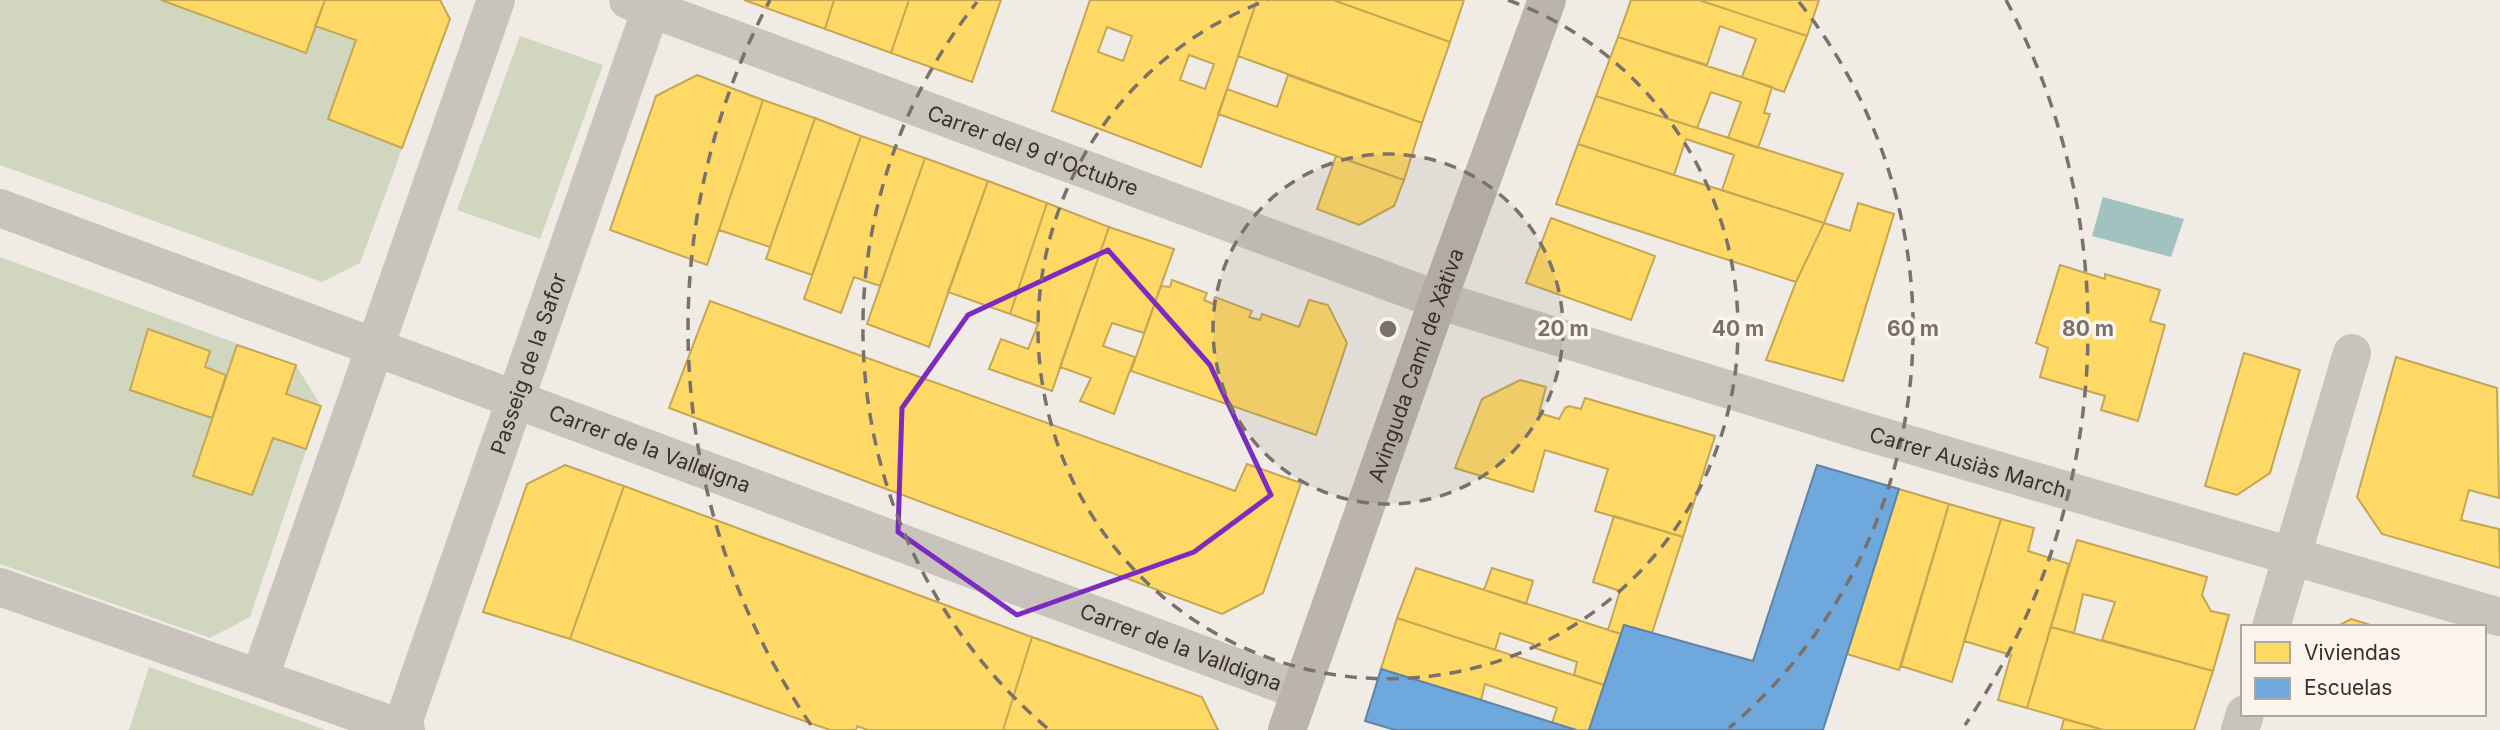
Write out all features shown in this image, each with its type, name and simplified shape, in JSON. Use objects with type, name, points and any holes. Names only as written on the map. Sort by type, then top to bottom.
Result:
[{"type":"street","points":[[260,677],[496,0]]},
{"type":"street","name":"Avinguda Camí de Xàtiva","points":[[1287,730],[1547,0]]},
{"type":"street","name":"Carrer del 9 d'Octubre","points":[[644,3],[1438,300]]},
{"type":"street","name":"Passeig de la Safor","points":[[403,729],[516,399],[644,3]]},
{"type":"street","name":"Carrer de la Valldigna","points":[[0,208],[377,345],[1300,691]]},
{"type":"street","name":"Carrer Ausiàs March","points":[[1438,300],[1863,431],[2500,617]]},
{"type":"street","points":[[2272,625],[2352,353]]},
{"type":"street","points":[[0,587],[403,729]]},
{"type":"highlighted area","points":[[1108,250],[1210,365],[1271,495],[1194,552],[1017,615],[898,532],[902,408],[968,315]]},
{"type":"green space","points":[[0,0],[440,0],[450,19],[360,263],[322,282],[0,165]]},
{"type":"green space","points":[[520,36],[603,65],[540,239],[457,210]]},
{"type":"green space","points":[[0,257],[296,365],[321,406],[250,617],[210,638],[0,564]]},
{"type":"green space","points":[[149,667],[326,730],[129,730]]},
{"type":"water","points":[[2103,197],[2184,219],[2171,257],[2092,236]]},
{"type":"building: Viviendas","points":[[161,0],[325,0],[306,53]]},
{"type":"building: Viviendas","points":[[325,0],[440,0],[450,19],[402,148],[328,119],[356,40],[315,26]]},
{"type":"building: Viviendas","points":[[744,0],[834,0],[825,29]]},
{"type":"building: Viviendas","points":[[834,0],[909,0],[891,53],[825,29]]},
{"type":"building: Viviendas","points":[[909,0],[1001,0],[972,82],[891,53]]},
{"type":"building: Viviendas","points":[[1090,0],[1257,0],[1201,167],[1052,111]],"holes":[[[1107,27],[1132,36],[1123,61],[1098,52]],[[1189,55],[1214,64],[1205,89],[1180,80]]]},
{"type":"building: Viviendas","points":[[1257,0],[1333,0],[1450,42],[1422,123],[1238,56]]},
{"type":"building: Viviendas","points":[[1333,0],[1464,0],[1450,42]]},
{"type":"building: Viviendas","points":[[1631,0],[1699,0],[1807,36],[1784,92],[1742,77],[1756,39],[1720,26],[1707,65],[1618,37]]},
{"type":"building: Viviendas","points":[[1699,0],[1819,0],[1807,36]]},
{"type":"building: Viviendas","points":[[1618,37],[1772,87],[1764,113],[1770,114],[1758,148],[1728,138],[1741,102],[1711,92],[1697,128],[1596,96]]},
{"type":"building: Viviendas","points":[[697,75],[763,100],[707,265],[610,230],[656,96]]},
{"type":"building: Viviendas","points":[[1288,75],[1422,123],[1404,180],[1218,114],[1227,89],[1277,107]]},
{"type":"building: Viviendas","points":[[1596,96],[1843,174],[1824,223],[1722,190],[1734,155],[1686,139],[1674,175],[1578,144]]},
{"type":"building: Viviendas","points":[[763,100],[815,118],[770,247],[719,230]]},
{"type":"building: Viviendas","points":[[815,118],[861,136],[812,275],[766,259]]},
{"type":"building: Viviendas","points":[[861,136],[925,158],[880,286],[854,277],[841,313],[804,299]]},
{"type":"building: Viviendas","points":[[1578,144],[1824,223],[1796,282],[1556,204]]},
{"type":"building: Viviendas","points":[[1336,156],[1404,180],[1394,206],[1359,225],[1317,209]]},
{"type":"building: Viviendas","points":[[925,158],[988,181],[929,347],[867,324]]},
{"type":"building: Viviendas","points":[[988,181],[1047,203],[1010,314],[948,292]]},
{"type":"building: Viviendas","points":[[1047,203],[1109,227],[1052,391],[989,369],[1001,339],[1028,349],[1038,324],[1010,314]]},
{"type":"building: Viviendas","points":[[1858,203],[1894,214],[1843,381],[1766,360],[1796,282],[1824,223],[1850,231]]},
{"type":"building: Viviendas","points":[[1551,218],[1655,256],[1631,320],[1526,283]]},
{"type":"building: Viviendas","points":[[1109,227],[1174,249],[1144,333],[1112,323],[1103,346],[1135,357],[1114,414],[1080,401],[1091,378],[1060,367]]},
{"type":"building: Viviendas","points":[[2060,265],[2105,279],[2105,274],[2160,290],[2150,321],[2165,325],[2138,421],[2101,410],[2105,396],[2040,377],[2048,348],[2036,343]]},
{"type":"building: Viviendas","points":[[1172,280],[1207,293],[1204,300],[1213,304],[1215,297],[1252,311],[1249,317],[1260,320],[1262,314],[1299,327],[1309,300],[1328,305],[1347,343],[1316,435],[1131,371],[1161,286],[1170,287]]},
{"type":"building: Viviendas","points":[[710,301],[1235,491],[1247,464],[1301,483],[1263,593],[1222,614],[669,408]]},
{"type":"building: Viviendas","points":[[148,329],[210,351],[205,367],[226,375],[212,418],[130,390]]},
{"type":"building: Viviendas","points":[[237,345],[296,365],[286,394],[321,406],[306,449],[273,438],[252,495],[193,476]]},
{"type":"building: Viviendas","points":[[2244,353],[2300,370],[2270,473],[2237,495],[2205,486]]},
{"type":"building: Viviendas","points":[[2396,357],[2497,388],[2499,498],[2469,490],[2461,520],[2499,529],[2500,568],[2382,534],[2357,497]]},
{"type":"building: Viviendas","points":[[1520,380],[1546,387],[1539,413],[1559,419],[1569,406],[1581,409],[1585,398],[1715,436],[1683,537],[1595,511],[1608,469],[1545,450],[1533,492],[1455,468],[1482,399]]},
{"type":"building: Viviendas","points":[[565,465],[624,486],[570,639],[483,612],[527,484]]},
{"type":"building: Viviendas","points":[[624,486],[1032,637],[1003,730],[868,730],[857,726],[856,730],[830,730],[570,639]]},
{"type":"building: Viviendas","points":[[1899,489],[1949,504],[1899,670],[1847,654]]},
{"type":"building: Viviendas","points":[[1949,504],[2001,519],[1952,682],[1901,666]]},
{"type":"building: Viviendas","points":[[1614,516],[1683,537],[1652,633],[1624,625],[1621,634],[1608,630],[1620,591],[1593,582]]},
{"type":"building: Viviendas","points":[[2001,519],[2034,528],[2028,551],[2069,564],[2027,708],[1998,700],[2011,655],[1964,641]]},
{"type":"building: Viviendas","points":[[2077,540],[2207,577],[2202,595],[2211,611],[2229,615],[2213,671],[2102,640],[2115,602],[2083,594],[2074,633],[2051,627]]},
{"type":"building: Viviendas","points":[[1416,568],[1621,634],[1604,685],[1574,675],[1577,662],[1500,633],[1495,650],[1397,618]]},
{"type":"building: Viviendas","points":[[1492,568],[1533,581],[1526,604],[1484,590]]},
{"type":"building: Viviendas","points":[[1397,618],[1604,685],[1589,730],[1576,730],[1552,723],[1557,708],[1485,684],[1481,700],[1381,669]]},
{"type":"building: Viviendas","points":[[2351,619],[2370,625],[2340,625]]},
{"type":"building: Viviendas","points":[[2051,627],[2213,671],[2194,730],[2104,730],[2027,708]]},
{"type":"building: Viviendas","points":[[1032,637],[1202,697],[1218,730],[1003,730]]},
{"type":"building: Viviendas","points":[[2064,719],[2104,730],[2061,730]]},
{"type":"building: Escuelas","points":[[1817,465],[1899,489],[1823,730],[1589,730],[1624,625],[1753,661]]},
{"type":"building: Escuelas","points":[[1381,669],[1576,730],[1395,730],[1365,721]]}]
